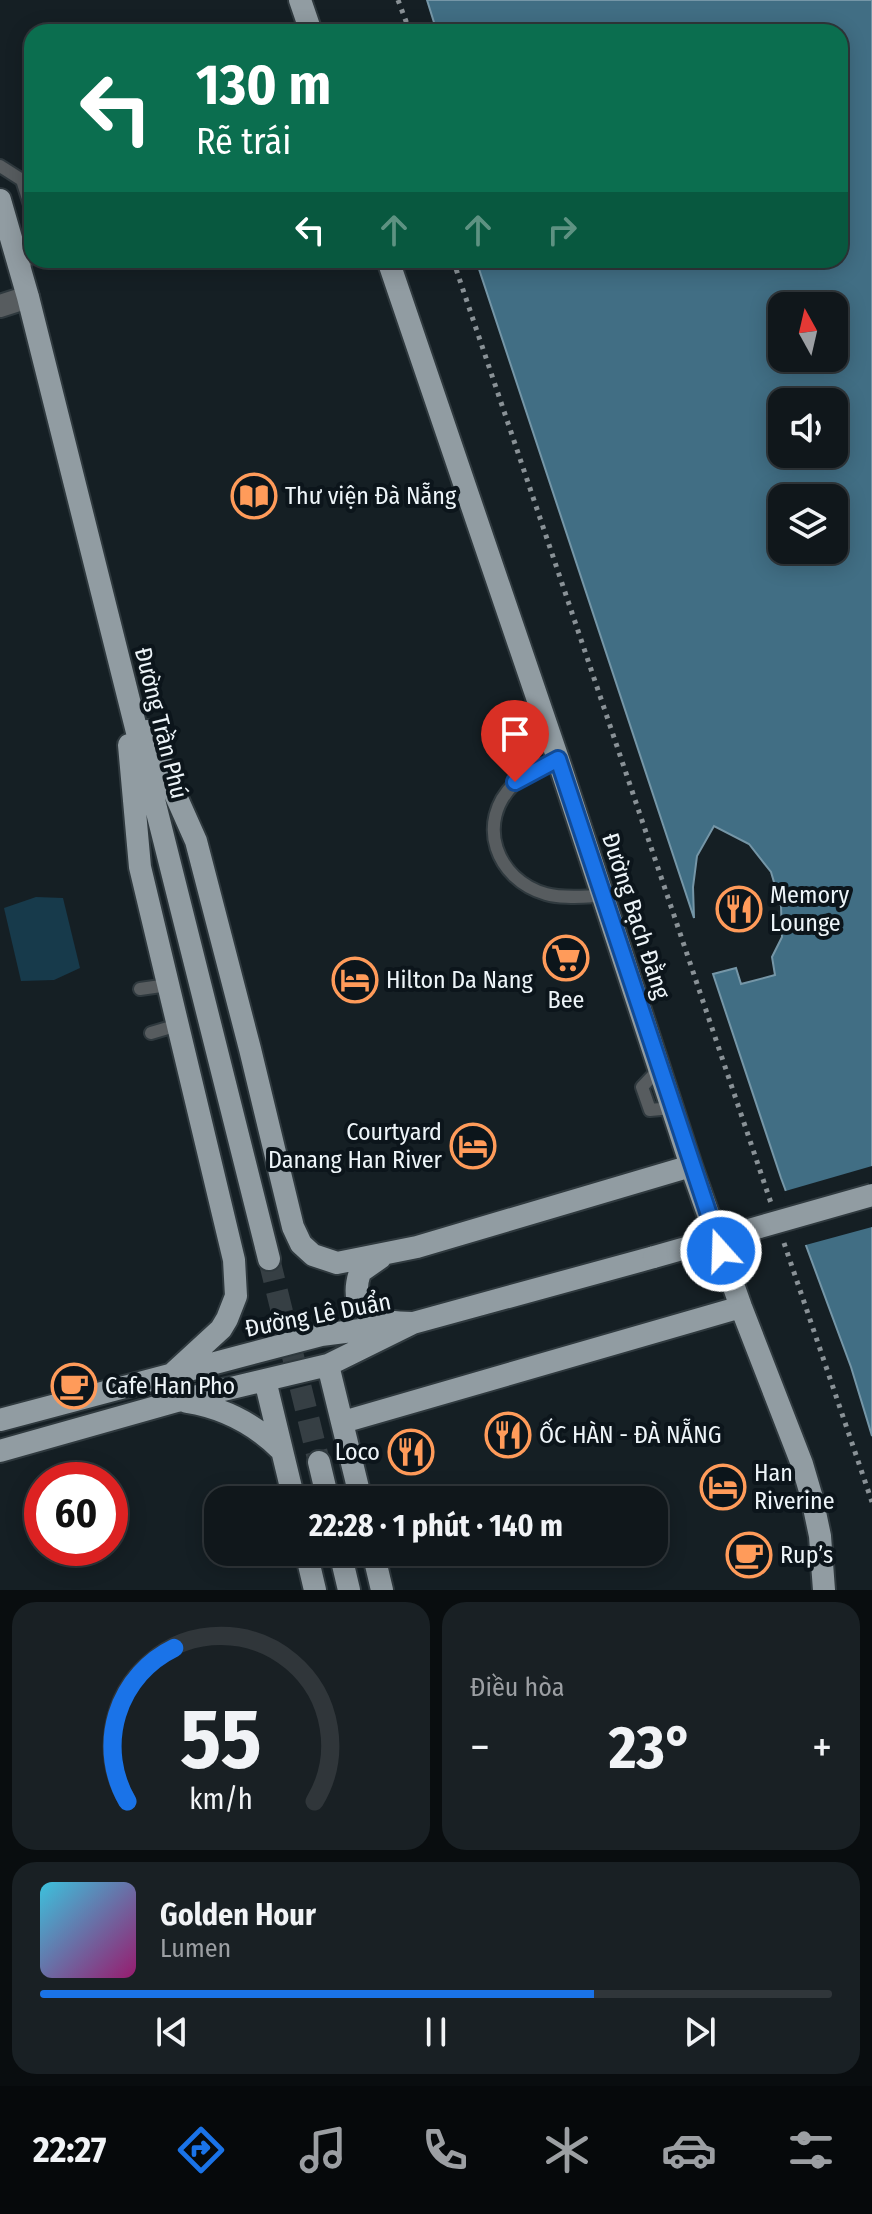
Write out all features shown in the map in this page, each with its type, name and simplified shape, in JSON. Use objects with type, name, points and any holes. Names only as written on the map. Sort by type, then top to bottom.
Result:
[{"type":"main road","points":[[300,0],[308,24]]},
{"type":"main road","name":"Đường Trần Phú","points":[[0,200],[28,297],[269,1259]]},
{"type":"main road","name":"Đường Bạch Đằng","points":[[391,268],[558,759],[691,1166],[812,1498],[820,1536],[824,1590]]},
{"type":"main road","points":[[122,675],[140,867],[234,1260],[236,1296],[221,1329],[171,1375]]},
{"type":"main road","points":[[122,675],[196,841],[293,1227],[301,1244],[313,1255],[337,1263],[417,1247]]},
{"type":"main road","points":[[691,1166],[375,1260],[360,1272],[357,1281],[360,1304],[368,1315],[389,1323],[413,1323],[872,1195]]},
{"type":"main road","points":[[343,1422],[741,1307]]},
{"type":"main road","name":"Đường Lê Duẩn","points":[[0,1420],[321,1335],[413,1323]]},
{"type":"main road","name":"Đường Lê Duẩn","points":[[0,1451],[177,1401],[328,1365],[413,1323]]},
{"type":"main road","points":[[328,1365],[358,1486]]},
{"type":"main road","points":[[265,1380],[291,1486]]},
{"type":"main road","points":[[177,1401],[204,1405],[241,1419],[262,1431],[283,1452]]},
{"type":"main road","points":[[319,1462],[325,1486]]},
{"type":"main road","points":[[309,1566],[315,1590]]},
{"type":"main road","points":[[343,1566],[349,1590]]},
{"type":"main road","points":[[376,1566],[382,1590]]},
{"type":"street","points":[[0,306],[28,297]]},
{"type":"lane","points":[[0,166],[22,180],[24,186]]},
{"type":"lane","points":[[21,272],[24,265]]},
{"type":"lane","points":[[558,759],[515,782],[494,813],[497,853],[519,883],[549,895],[602,896]]},
{"type":"lane","points":[[140,989],[168,985]]},
{"type":"lane","points":[[151,1033],[178,1025]]},
{"type":"path","points":[[398,0],[407,24]]},
{"type":"path","points":[[456,268],[773,1209]]},
{"type":"path","points":[[783,1238],[872,1502]]},
{"type":"shaded area","points":[[427,0],[872,0],[872,1436],[851,1367],[781,1178],[713,974],[736,968],[741,984],[775,975],[772,957],[782,937],[781,906],[771,872],[749,844],[714,826],[697,856],[693,887],[694,918],[479,268],[848,268],[848,24],[434,24]]},
{"type":"shaded area","points":[[36,897],[63,898],[80,968],[54,980],[21,981],[4,908]]},
{"type":"pier","points":[[872,1166],[872,1227],[802,1246],[782,1192]]},
{"type":"tunnel","points":[[269,1259],[319,1462]]},
{"type":"place","name":"Thư viện Đà Nẵng","points":[[254,496]]},
{"type":"place","name":"Memory Lounge","points":[[739,909]]},
{"type":"place","name":"Bee","points":[[566,958]]},
{"type":"place","name":"Hilton Da Nang","points":[[355,980]]},
{"type":"place","name":"Courtyard Danang Han River","points":[[473,1146]]},
{"type":"place","name":"Cafe Han Pho","points":[[74,1386]]},
{"type":"place","name":"ỐC HÀN - ĐÀ NẴNG","points":[[508,1435]]},
{"type":"place","name":"Loco","points":[[411,1452]]},
{"type":"place","name":"Han Riverine","points":[[723,1487]]},
{"type":"place","name":"Rup’s","points":[[749,1555]]},
{"type":"route","points":[[515,782],[558,759],[721,1251]]}]
